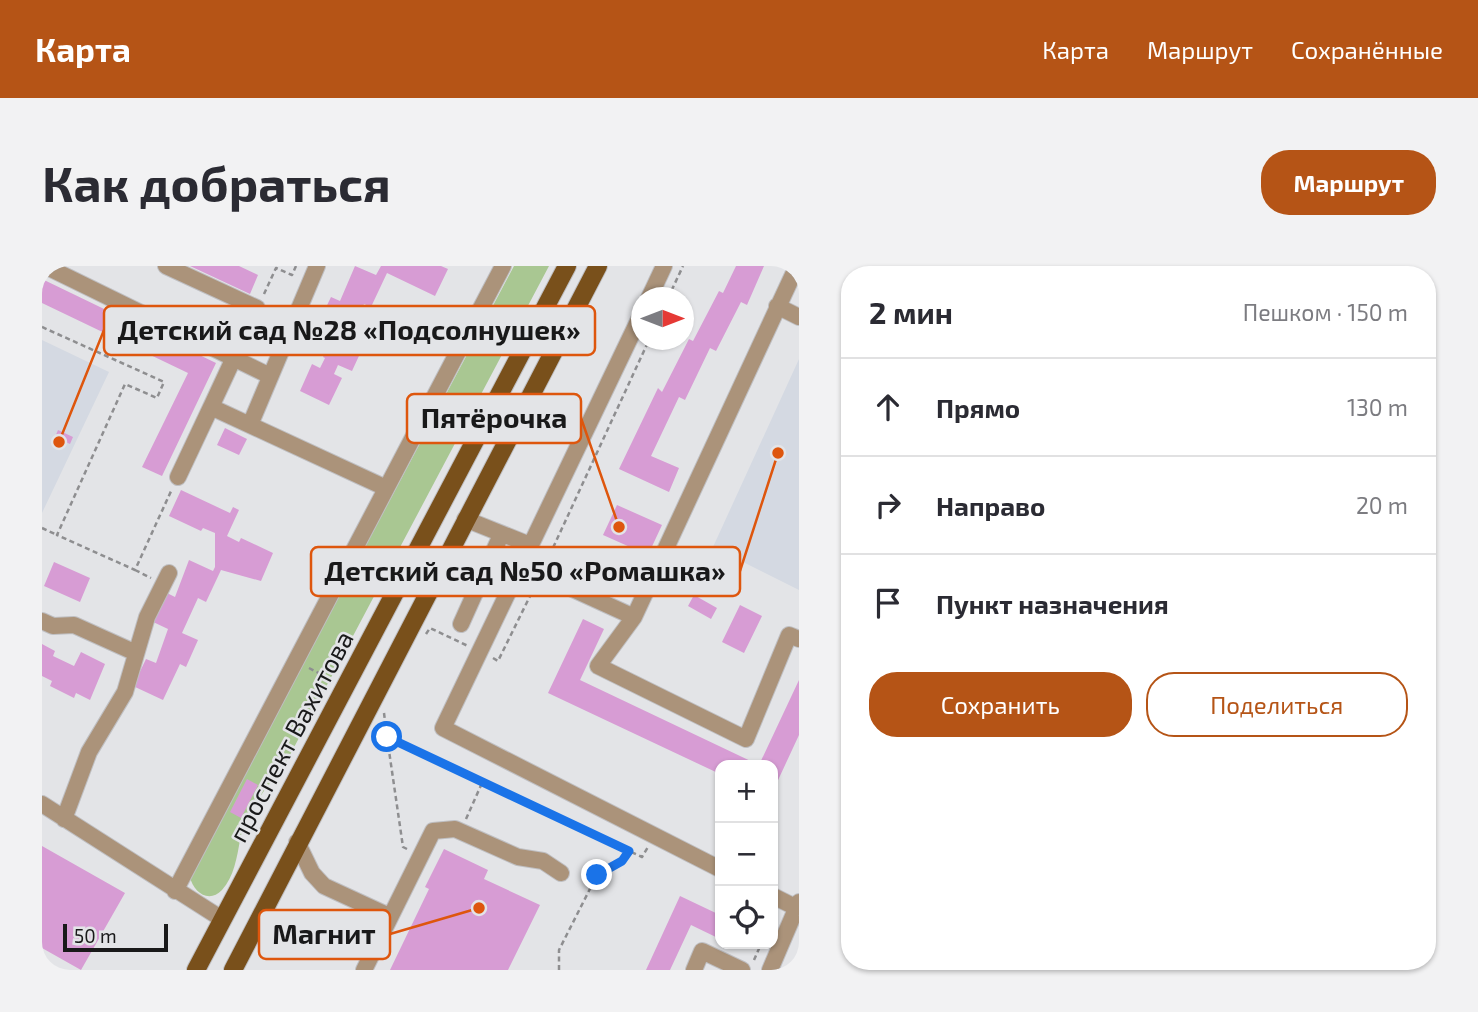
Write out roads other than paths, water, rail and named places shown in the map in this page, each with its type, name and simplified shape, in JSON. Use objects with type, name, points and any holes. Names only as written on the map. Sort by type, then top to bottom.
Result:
[{"type":"main road","name":"проспект Вахитова","points":[[196,970],[567,266]]},
{"type":"main road","name":"проспект Вахитова","points":[[233,970],[598,266]]},
{"type":"street","points":[[45,266],[270,376]]},
{"type":"street","points":[[166,266],[257,308],[178,477]]},
{"type":"street","points":[[250,425],[317,266]]},
{"type":"street","points":[[175,891],[503,266]]},
{"type":"street","points":[[654,287],[664,266]]},
{"type":"street","points":[[797,266],[635,617],[598,666],[746,739],[789,635],[799,639]]},
{"type":"street","points":[[777,306],[799,317]]},
{"type":"street","points":[[631,336],[443,728],[715,866]]},
{"type":"street","points":[[211,407],[386,488]]},
{"type":"street","points":[[465,519],[530,545]]},
{"type":"street","points":[[461,624],[501,535]]},
{"type":"street","points":[[520,565],[635,617]]},
{"type":"street","points":[[575,589],[588,565],[648,589]]},
{"type":"street","points":[[64,819],[89,752],[125,692],[147,617],[169,573]]},
{"type":"street","points":[[42,621],[53,626],[74,625],[136,653]]},
{"type":"street","points":[[42,804],[222,919]]},
{"type":"street","points":[[364,970],[433,831],[455,829],[518,857],[543,861],[561,873]]},
{"type":"street","points":[[297,842],[312,873],[324,886],[389,916]]},
{"type":"street","points":[[770,970],[798,905],[778,897]]},
{"type":"street","points":[[694,970],[702,951],[742,970]]},
{"type":"place","name":"Детский сад №28 «Подсолнушек»","points":[[59,442]]},
{"type":"place","name":"Детский сад №50 «Ромашка»","points":[[778,453]]},
{"type":"place","name":"Пятёрочка","points":[[619,527]]},
{"type":"place","name":"Магнит","points":[[479,908]]}]
